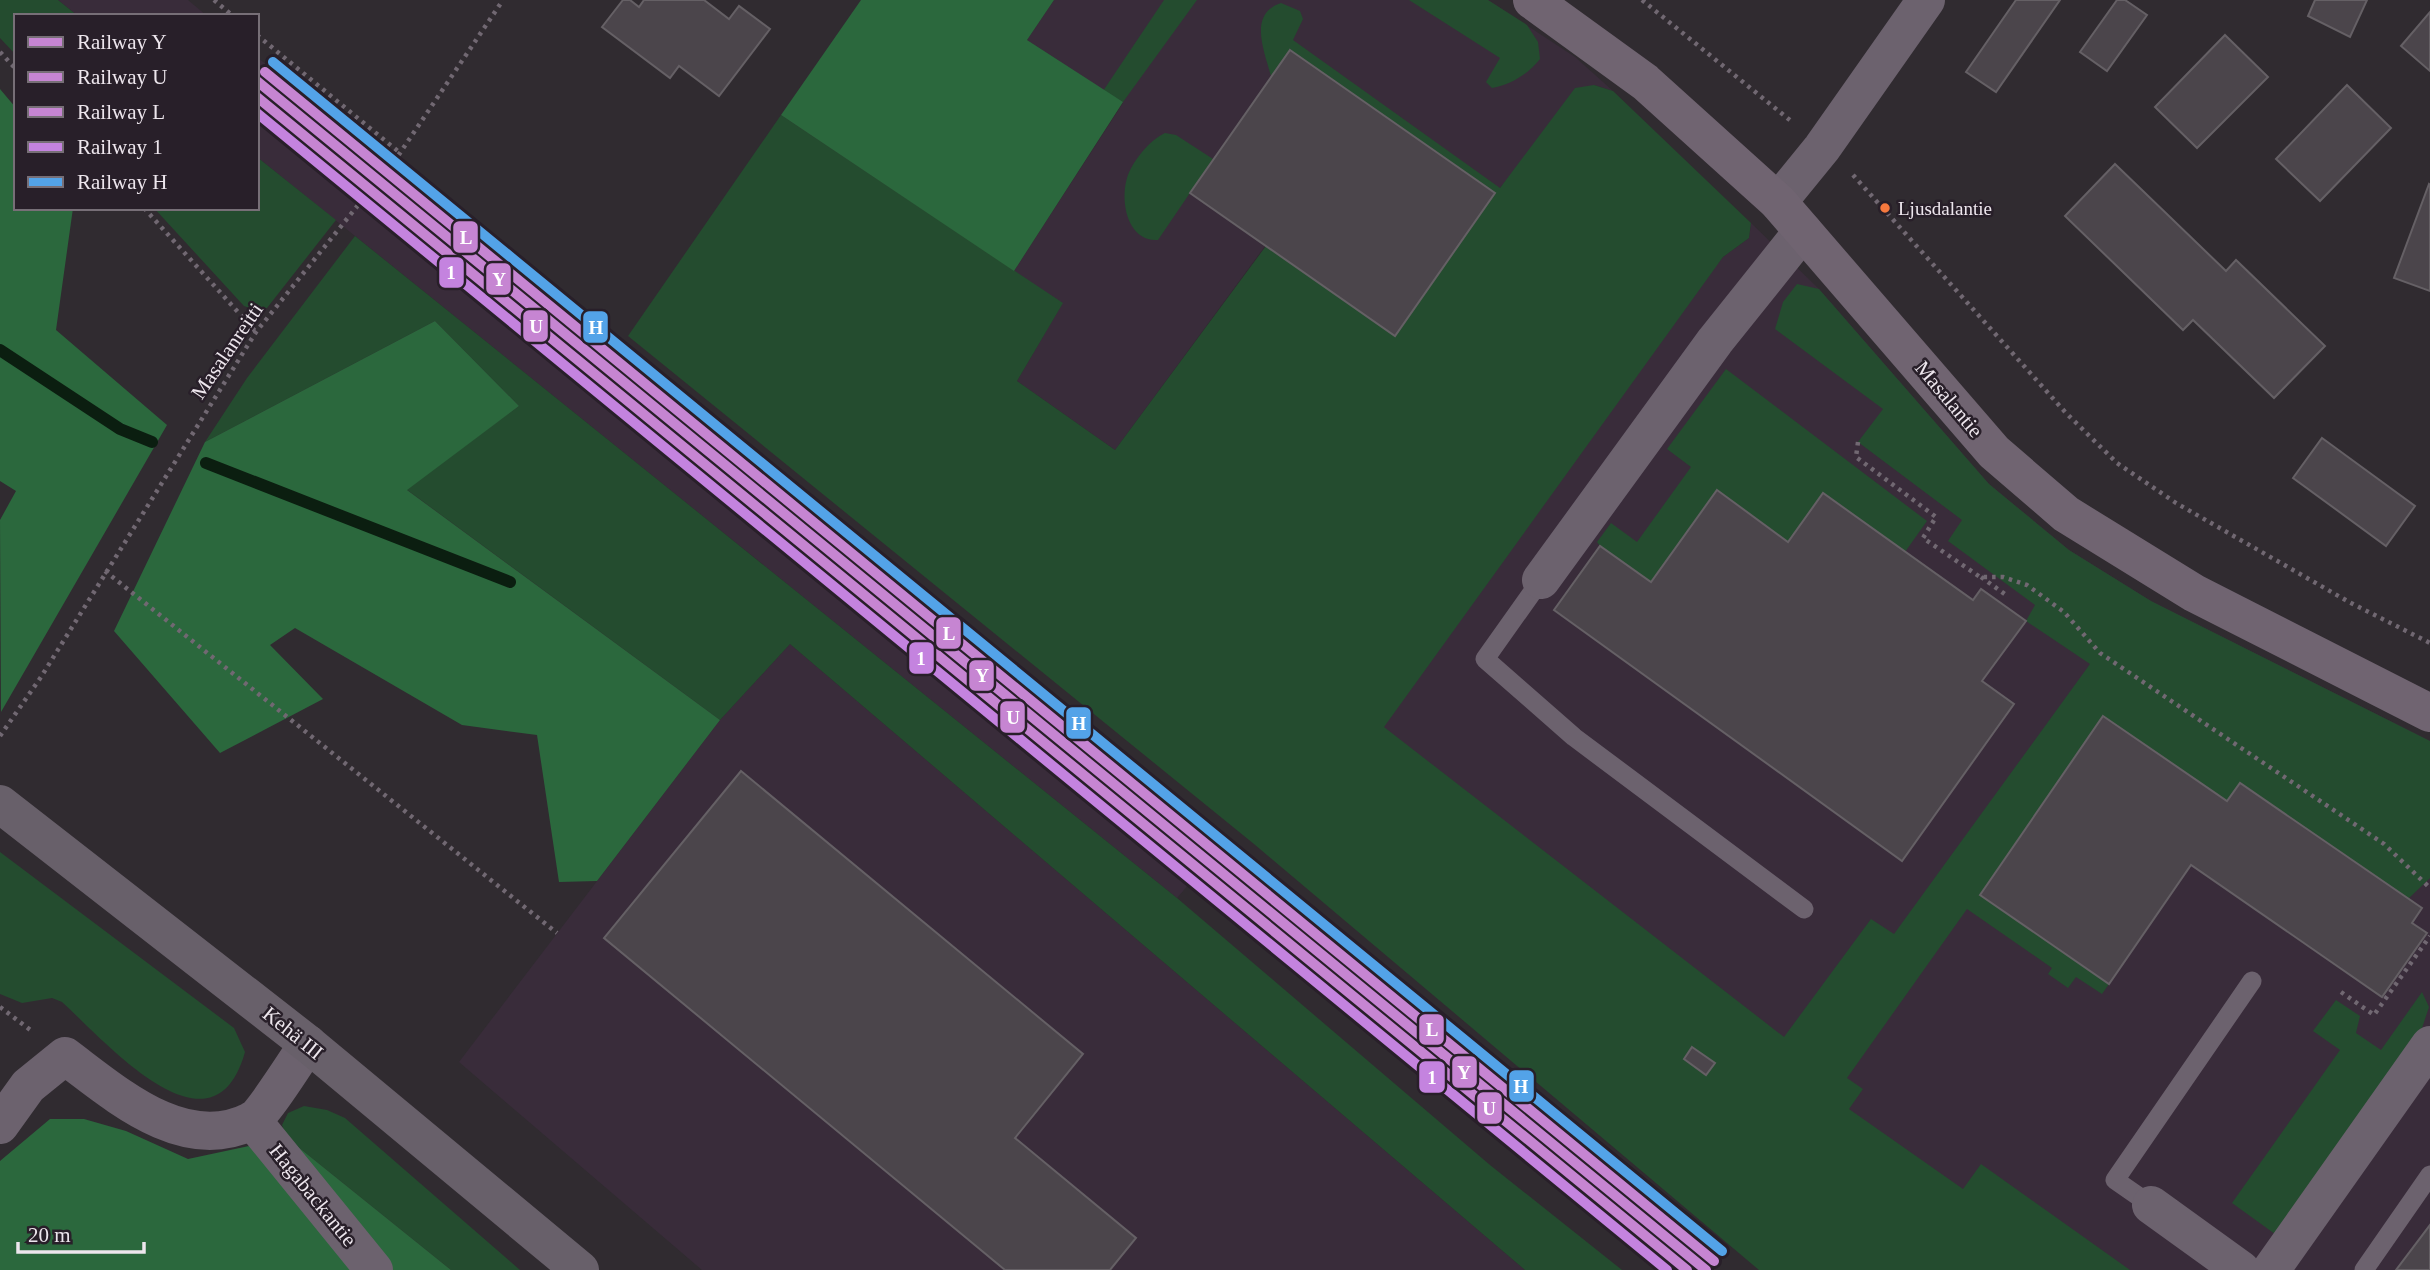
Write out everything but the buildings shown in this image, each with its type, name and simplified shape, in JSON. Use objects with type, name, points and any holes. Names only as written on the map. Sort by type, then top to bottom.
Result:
[{"type":"highway","name":"Kehä III","points":[[0,804],[308,1044],[580,1270]]},
{"type":"street","name":"Masalantie","points":[[1532,0],[1645,82],[1778,202],[1994,452],[2066,514],[2194,593],[2430,713]]},
{"type":"street","points":[[1778,202],[1822,148],[1926,0]]},
{"type":"street","points":[[1541,580],[1715,341],[1803,231]]},
{"type":"street","points":[[0,1125],[28,1086],[65,1056],[114,1092],[171,1125],[203,1133],[252,1120],[308,1044]]},
{"type":"street","points":[[2271,1270],[2430,1045]]},
{"type":"street","name":"Hagabackantie","points":[[252,1120],[374,1270]]},
{"type":"street","points":[[2151,1205],[2241,1270]]},
{"type":"lane","points":[[1541,580],[1485,659],[1574,737],[1804,909]]},
{"type":"lane","points":[[2151,1205],[2115,1180],[2252,981]]},
{"type":"lane","points":[[2364,1270],[2430,1175]]},
{"type":"path","points":[[214,0],[231,14]]},
{"type":"path","name":"Masalanreitti","points":[[0,736],[41,677],[256,332],[400,153],[503,0]]},
{"type":"path","points":[[1642,0],[1793,123]]},
{"type":"path","points":[[259,38],[400,153]]},
{"type":"path","points":[[0,52],[14,67]]},
{"type":"path","points":[[1847,169],[2066,413],[2118,463],[2176,503],[2349,602],[2430,643]]},
{"type":"path","points":[[146,210],[256,332]]},
{"type":"path","points":[[1858,442],[1856,457],[1937,517],[1923,538],[2006,595]]},
{"type":"path","points":[[105,572],[557,933]]},
{"type":"path","points":[[1980,577],[2003,577],[2027,585],[2064,612],[2100,653],[2384,844],[2430,888]]},
{"type":"path","points":[[2341,992],[2374,1015],[2430,936]]},
{"type":"shaded area","points":[[58,0],[188,0],[205,14],[76,14]]},
{"type":"shaded area","points":[[1054,0],[1488,0],[1575,57],[1613,91],[1594,85],[1495,193],[1395,336],[1265,246],[1115,450],[1017,381],[1062,304],[1014,271],[1123,103],[1027,40]]},
{"type":"shaded area","points":[[259,59],[452,216],[855,556],[1226,841],[1177,898],[259,159]]},
{"type":"shaded area","points":[[1751,223],[1819,289],[1989,484],[2069,550],[2151,601],[2430,741],[2430,1270],[1870,1270],[1281,811],[1723,257],[1749,238]]},
{"type":"shaded area","points":[[790,644],[1525,1270],[702,1270],[459,1062],[720,720]]},
{"type":"green space","points":[[0,0],[58,0],[76,14],[14,14],[14,53],[0,38]]},
{"type":"green space","points":[[861,0],[1054,0],[1027,40],[1123,102],[1014,271],[781,115]]},
{"type":"green space","points":[[1164,0],[1197,0],[1123,102],[1103,91]]},
{"type":"green space","points":[[1409,0],[1488,0],[1527,25],[1538,42],[1540,59],[1519,78],[1492,88],[1486,82],[1500,58]]},
{"type":"green space","points":[[1281,3],[1300,11],[1303,19],[1293,40],[1500,188],[1575,88],[1594,85],[1613,91],[1751,223],[1749,238],[1723,257],[1384,727],[1784,1037],[1871,919],[1894,934],[2090,664],[2026,621],[2035,605],[1948,541],[1962,520],[1858,442],[1883,409],[1775,329],[1783,302],[1797,284],[1819,289],[1989,484],[2069,550],[2151,601],[2430,741],[2430,878],[2408,899],[2240,783],[2227,801],[1980,895],[2109,984],[2102,994],[2076,977],[2068,988],[2048,974],[2052,968],[1967,909],[1847,1078],[1863,1089],[1849,1109],[1963,1189],[1981,1164],[2130,1270],[1759,1270],[1254,844],[628,336],[781,115],[1063,303],[1017,381],[1115,450],[1266,246],[1395,336],[1494,193],[1290,50],[1271,76],[1262,44],[1261,24],[1271,8]]},
{"type":"green space","points":[[0,89],[14,106],[14,210],[73,210],[56,330],[167,425],[1,712],[0,520],[16,491],[0,481]]},
{"type":"green space","points":[[1165,133],[1176,135],[1213,159],[1158,240],[1147,239],[1139,234],[1128,218],[1125,187],[1129,171],[1137,158]]},
{"type":"green space","points":[[259,159],[336,220],[267,308],[255,310],[244,306],[156,210],[259,210]]},
{"type":"green space","points":[[355,236],[1177,898],[1490,1165],[1622,1270],[1525,1270],[790,644],[720,720],[406,489],[519,406],[435,321],[205,442],[247,378]]},
{"type":"green space","points":[[435,321],[519,406],[407,490],[720,720],[597,881],[559,882],[537,735],[462,725],[295,628],[270,645],[323,699],[220,753],[114,631],[205,442]]},
{"type":"green space","points":[[1726,369],[1927,521],[1905,552],[1824,493],[1788,542],[1717,490],[1651,582],[1600,546],[1597,542],[1611,523],[1637,542],[1691,467],[1667,449]]},
{"type":"green space","points":[[0,852],[234,1028],[245,1052],[230,1084],[209,1098],[184,1097],[130,1065],[62,1002],[52,998],[22,1003],[0,994]]},
{"type":"green space","points":[[2422,992],[2429,1007],[2421,1031],[2275,1234],[2232,1203],[2340,1050],[2313,1031],[2336,1000],[2360,1016],[2356,1033],[2381,1050]]},
{"type":"green space","points":[[304,1106],[327,1110],[345,1118],[520,1270],[451,1270],[287,1138],[282,1125],[288,1113]]},
{"type":"green space","points":[[50,1119],[84,1119],[126,1131],[188,1159],[287,1138],[451,1270],[0,1270],[0,1161]]},
{"type":"waterway","points":[[0,350],[120,429],[152,442]]},
{"type":"waterway","points":[[206,463],[510,582]]},
{"type":"rail line","name":"H","points":[[273,62],[1722,1251]]},
{"type":"rail line","name":"L","points":[[265,72],[1714,1261]]},
{"type":"rail line","name":"Y","points":[[259,83],[1706,1270]]},
{"type":"rail line","name":"U","points":[[259,99],[1687,1270]]},
{"type":"rail line","name":"1","points":[[259,115],[1667,1270]]},
{"type":"place","name":"Ljusdalantie","points":[[1885,208]]}]
